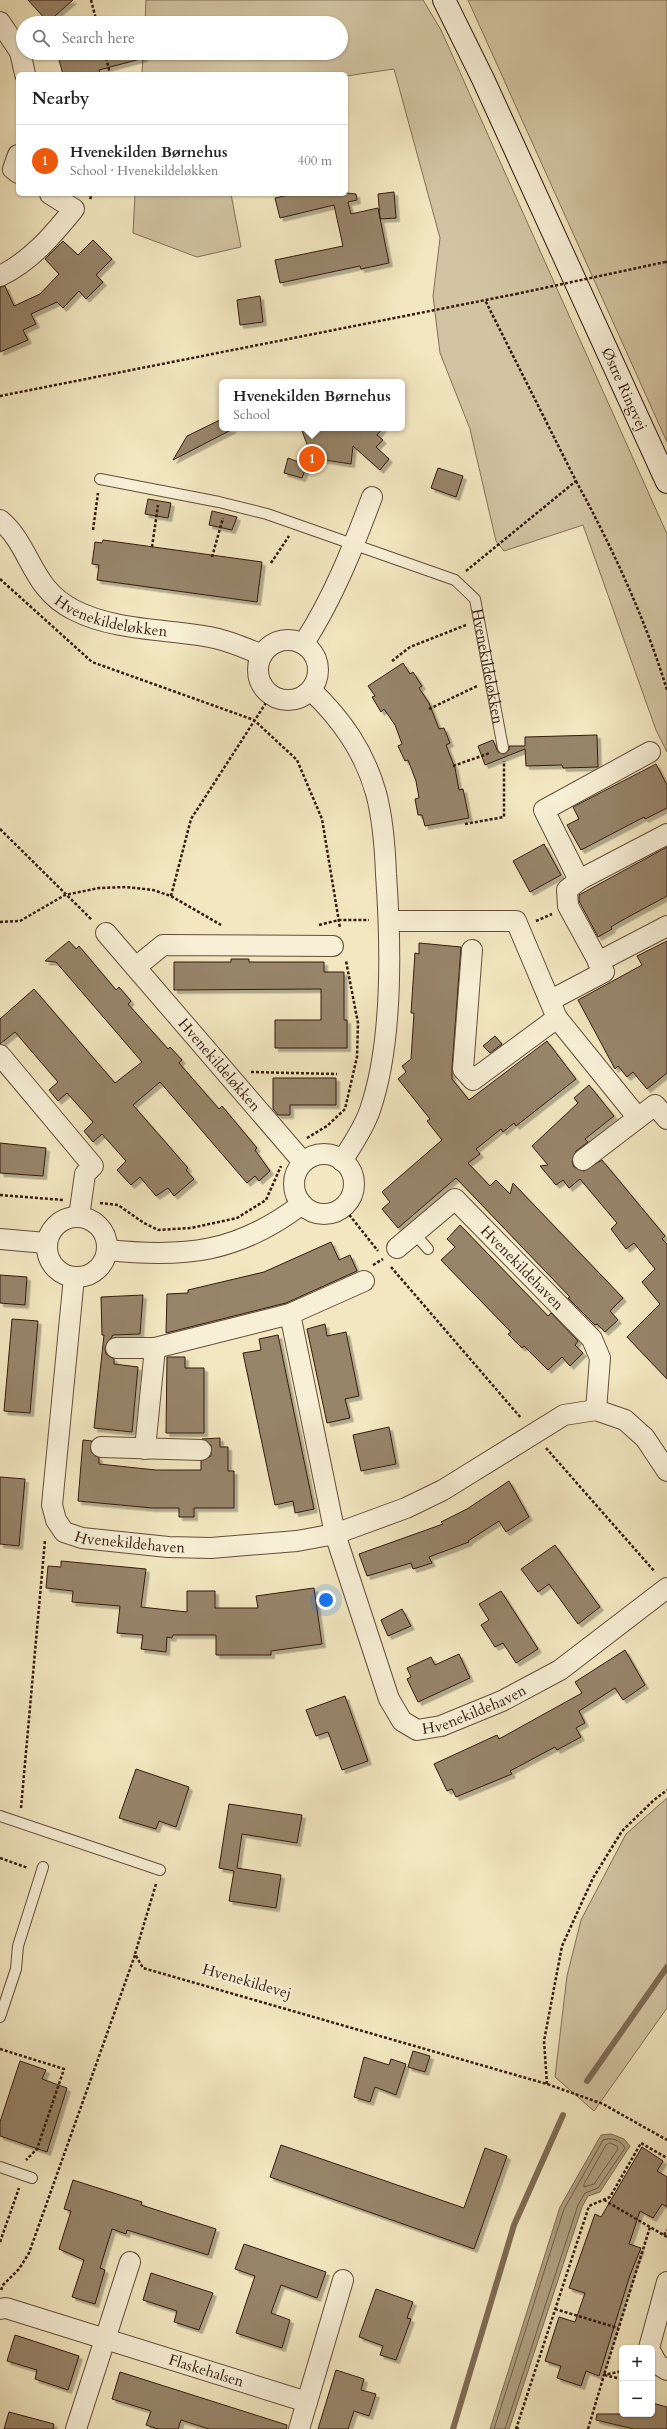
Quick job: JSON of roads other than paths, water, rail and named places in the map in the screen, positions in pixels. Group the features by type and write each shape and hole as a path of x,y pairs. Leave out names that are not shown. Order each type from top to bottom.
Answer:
{"main road":[{"name":"Østre Ringvej","path":"444,0 483,78 667,482"}],"street":[{"path":"0,22 16,46"},
{"path":"22,60 25,72"},
{"path":"16,161 13,169 16,171"},
{"path":"0,276 11,271 45,245 74,209 53,196"},
{"path":"304,644 320,618 354,545 372,497"},
{"name":"Hvenekildeløkken","path":"0,520 20,543 33,570 48,592 74,610 109,623 206,636 241,645 262,655"},
{"path":"280,640 293,640 304,644 314,653 319,665 318,678 311,690 292,700 281,699 272,695 263,687 259,677 258,666 262,655 270,646 280,640"},
{"path":"311,690 338,716 358,748 376,793 384,834 390,921 388,1003 379,1075 370,1111 342,1161"},
{"path":"579,880 544,810 650,752"},
{"path":"472,950 463,1069 473,1080 554,1009 604,972 568,906 567,890 579,880 667,834"},
{"path":"390,921 516,921 554,1009 638,1118"},
{"path":"598,962 667,926"},
{"name":"Hvenekildeløkken","path":"106,933 304,1162"},
{"path":"136,967 163,945 333,946"},
{"path":"0,1055 93,1166 85,1174 79,1217"},
{"path":"583,1160 655,1105 667,1119"},
{"path":"318,1155 331,1155 342,1161 348,1167 354,1183 351,1196 343,1207 335,1212 317,1213 302,1204 294,1187 296,1174 304,1162 318,1155"},
{"name":"Hvenekildehaven","path":"390,1253 455,1199 592,1339 600,1358 596,1410"},
{"path":"107,1250 135,1253 178,1254 214,1249 249,1237 283,1219 302,1204"},
{"path":"79,1217 88,1219 103,1231 107,1250 104,1259 92,1273 74,1277 56,1269 47,1253 46,1243 49,1234 61,1221 79,1217"},
{"path":"0,1239 46,1243"},
{"name":"Hvenekildehaven","path":"74,1277 52,1505 56,1520 64,1532 82,1538 168,1547 211,1548 297,1541 334,1534 372,1522 443,1490 564,1415 596,1410 625,1420 645,1438 667,1471"},
{"path":"116,1348 155,1348 290,1314 364,1281"},
{"name":"Hvenekildehaven","path":"290,1314 334,1534 389,1698 402,1721 417,1730 441,1726 482,1710 560,1670 662,1581"},
{"path":"144,1449 155,1348"},
{"path":"101,1447 201,1450"},
{"path":"76,2429 130,2262"},
{"path":"299,2429 344,2280"},
{"path":"650,2345 667,2282"},
{"name":"Flaskehalsen","path":"0,2309 6,2308 307,2402"},
{"path":"655,2360 657,2364 667,2370"}],"lane":[{"name":"Hvenekildeløkken","path":"100,479 227,504 297,524 455,580 475,599 504,748"},
{"path":"414,1234 428,1249"},
{"path":"0,1816 160,1870"},
{"path":"0,2017 16,1969 18,1946 42,1870"},
{"path":"0,2167 24,2175"}],"water":[{"path":"611,2134 624,2139 630,2146 600,2192 588,2196 582,2207 509,2429 490,2429 560,2207 601,2135"}],"waterway":[{"path":"587,2081 667,1967"},
{"path":"453,2429 514,2225 563,2115"}],"place":[{"name":"Hvenekilden Børnehus","path":"312,459"}]}
